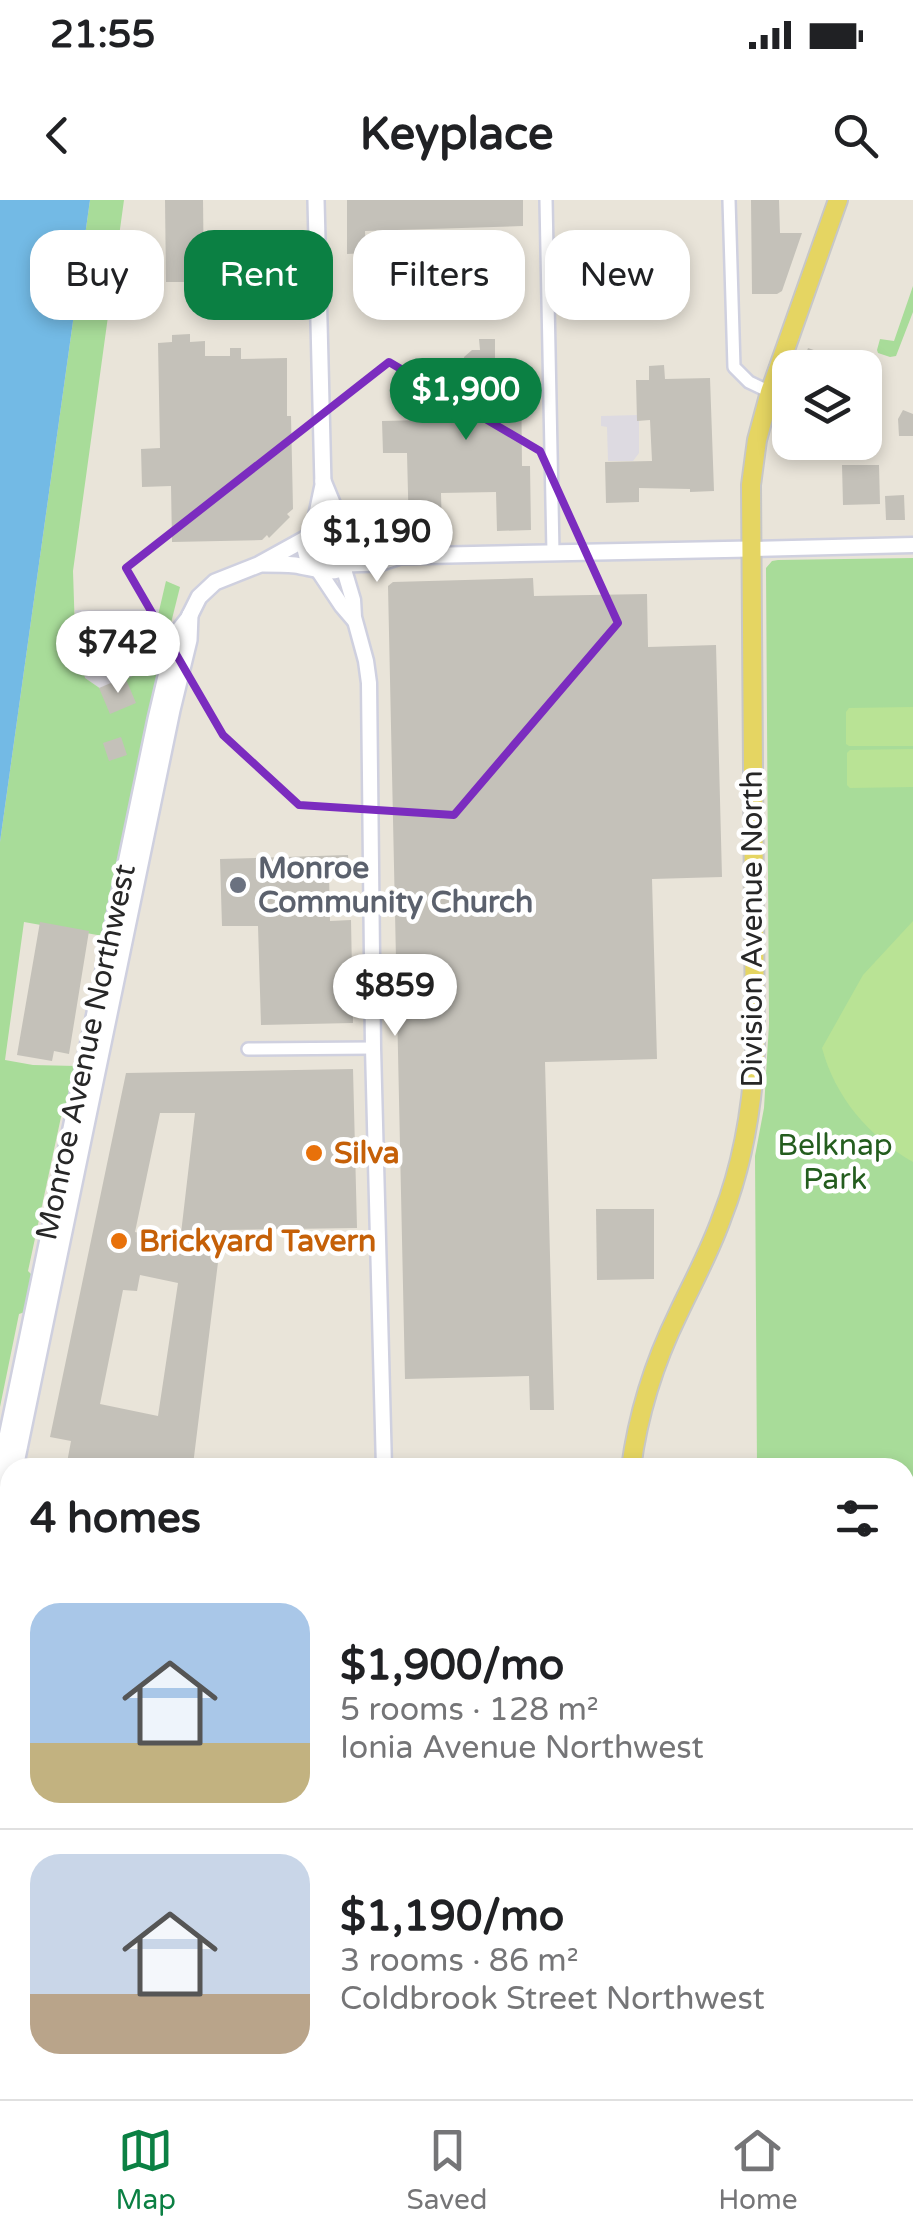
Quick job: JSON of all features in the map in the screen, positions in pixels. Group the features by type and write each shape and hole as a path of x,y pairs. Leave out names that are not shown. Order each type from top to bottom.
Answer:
{"main road":[{"path":"312,535 323,482 316,200"},
{"name":"Division Avenue North","path":"633,1458 657,1363 724,1213 751,1104 755,1052 750,484 770,392 838,200"},
{"path":"323,482 350,548 344,564"},
{"path":"318,570 311,565 306,545 316,531 329,528 360,545 400,556 750,549"},
{"name":"Monroe Avenue Northwest","path":"16,1458 24,1387 176,634 212,584 312,535"},
{"name":"Monroe Avenue Northwest","path":"258,564 330,572 344,564 400,556"},
{"name":"Monroe Avenue Northwest","path":"3,1458 24,1387"}],"street":[{"path":"546,200 553,553"},
{"path":"729,200 734,367 748,382 770,392"},
{"path":"750,549 913,545"},
{"path":"344,564 369,683 384,1458"},
{"path":"318,570 355,620"},
{"path":"248,1049 373,1048"}],"highlighted area":[{"path":"389,362 540,451 618,623 454,815 299,805 223,735 126,568"}],"shaded area":[{"path":"639,415 639,453 633,461 608,461 607,427 601,426 601,416"},
{"path":"159,609 145,671 101,689 85,678 75,632 75,610"}],"green space":[{"path":"90,200 124,200 120,230 86,230"},
{"path":"913,286 913,312 896,356 877,350 880,339 894,341"},
{"path":"73,320 108,320 73,571 75,632 85,678 101,689 145,671 166,581 180,587 152,699 103,936 24,922 5,1060 76,1066 28,1271 32,1275 25,1312 19,1314 0,1407 0,842"},
{"name":"Belknap Park","path":"913,558 913,1458 757,1458 755,1156 764,1108 769,1024 766,568 778,560"},
{"path":"913,707 913,746 846,744 849,708"},
{"path":"913,749 913,787 847,785 850,750"},
{"path":"913,921 913,1162 882,1141 856,1114 836,1083 822,1048 863,975"}],"water":[{"path":"0,200 90,200 86,230 30,230 30,320 73,320 0,842"}],"building":[{"path":"165,200 203,200 203,230 184,230 184,282 166,282"},
{"path":"347,200 523,200 523,226 353,230 353,254 347,254"},
{"path":"751,200 779,200 780,233 802,233 782,291 777,294 752,294"},
{"path":"190,334 190,342 205,341 205,356 230,356 230,348 241,348 241,359 287,358 293,509 269,538 267,535 262,540 172,542 171,486 142,487 141,449 160,448 158,343 172,342 172,335"},
{"path":"479,339 495,339 495,369 521,368 522,466 530,466 531,530 497,531 496,492 441,493 442,533 409,534 407,453 383,453 382,421 426,420 425,370 465,369 464,357 472,350 480,350"},
{"path":"664,365 665,379 710,378 714,491 639,488 639,502 606,503 605,462 652,461 650,420 637,421 636,380 649,380 649,366"},
{"path":"903,410 913,414 913,436 899,436 898,419"},
{"path":"842,465 879,465 880,504 843,505"},
{"path":"904,495 905,520 886,520 885,496"},
{"path":"533,578 534,596 647,594 648,647 716,645 722,877 652,879 657,1059 545,1062 554,1410 530,1410 529,1376 405,1379 388,586 393,582"},
{"path":"125,677 136,703 110,714 99,688"},
{"path":"121,737 127,755 109,761 103,743"},
{"path":"348,855 349,873 329,874 330,921 351,920 353,1023 261,1025 258,926 222,926 220,859"},
{"path":"40,922 89,931 69,1054 54,1051 52,1061 17,1055"},
{"path":"353,1069 357,1228 222,1230 194,1458 68,1458 71,1441 50,1437 126,1073","holes":["160,1113 195,1113 180,1242 135,1232","140,1275 178,1283 158,1416 100,1404 123,1290 137,1291"]},
{"path":"596,1209 654,1209 654,1279 597,1280"}],"place":[{"name":"Monroe Community Church","path":"238,885"},
{"name":"Silva","path":"314,1153"},
{"name":"Brickyard Tavern","path":"119,1241"}]}
